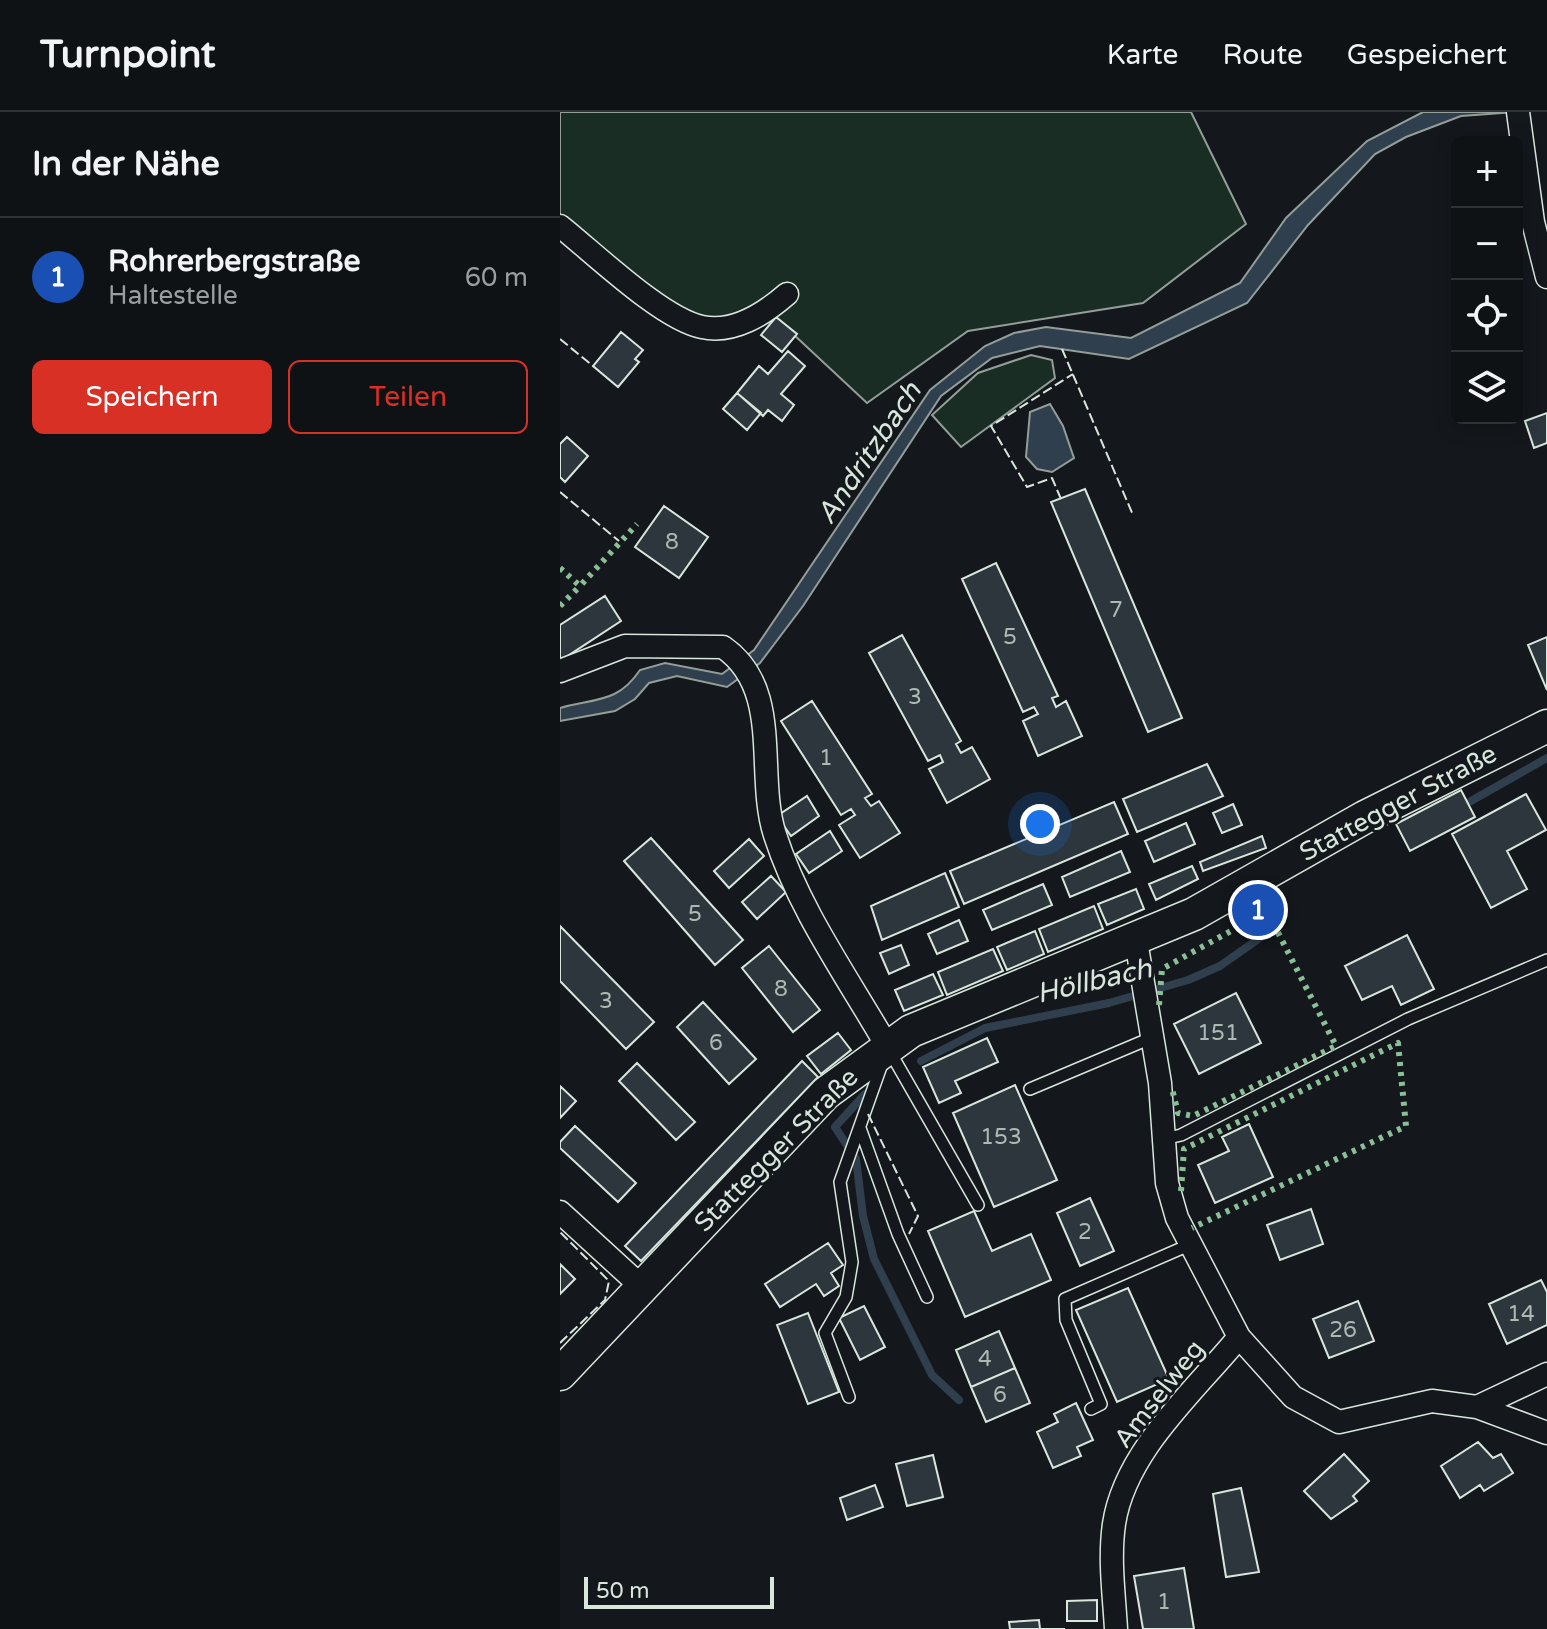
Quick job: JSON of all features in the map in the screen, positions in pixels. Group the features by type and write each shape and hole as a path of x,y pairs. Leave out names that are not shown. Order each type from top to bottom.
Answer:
{"main road":[{"name":"Stattegger Straße","path":"560,1374 826,1093 887,1046 911,1031 1136,941 1194,914 1365,817 1547,726"}],"street":[{"path":"1518,113 1533,222 1547,277"},
{"path":"560,226 686,322 704,328 725,328 763,314 787,294"},
{"path":"560,671 625,646 723,647 736,656 758,691 774,833 804,903 887,1046"},
{"path":"1136,941 1164,1139 1167,1183 1189,1245 1239,1337 1293,1397 1339,1422 1432,1401 1477,1407 1547,1433"},
{"path":"560,1212 643,1288"},
{"name":"Amselweg","path":"1116,1629 1112,1555 1121,1493 1147,1447 1239,1337"},
{"path":"1477,1407 1547,1374"}],"lane":[{"path":"1164,1139 1181,1135 1408,1019 1547,960"},
{"path":"1030,1089 1151,1038"},
{"path":"849,1397 825,1333 846,1297 852,1262 840,1182 887,1046"},
{"path":"887,1046 978,1205"},
{"path":"860,1128 898,1234 927,1297"},
{"path":"1091,1409 1101,1404 1066,1320 1065,1299 1189,1245"}],"green space":[{"path":"560,112 1191,112 1246,224 1143,303 968,331 867,403 763,306 729,320 709,320 687,312 640,282 560,215"},
{"path":"1031,355 1052,360 1055,378 961,447 932,415 978,373"}],"water":[{"path":"1423,112 1516,112 1461,116 1406,137 1375,154 1308,225 1247,303 1129,359 1040,346 992,358 941,396 803,606 760,663 727,687 677,676 649,683 635,699 615,711 560,721 560,708 615,694 640,670 665,663 722,674 754,650 930,390 985,346 1014,333 1046,327 1131,338 1240,283 1286,218 1367,141"},
{"path":"1050,404 1063,426 1074,458 1052,472 1037,469 1026,457 1030,412"}],"building":[{"path":"776,317 797,334 782,352 761,335"},
{"path":"621,332 643,350 635,359 639,362 618,387 593,366"},
{"path":"788,351 805,366 781,394 794,405 782,421 768,410 763,416 737,393 759,366 768,374"},
{"path":"737,393 761,413 747,430 723,409"},
{"path":"1547,413 1547,443 1534,448 1525,421"},
{"path":"567,437 588,456 565,482 560,477 560,444"},
{"path":"1085,489 1182,718 1148,732 1051,502"},
{"path":"664,506 708,537 679,578 635,547"},
{"path":"996,563 1058,696 1052,698 1056,707 1066,701 1082,736 1038,756 1023,721 1038,714 1034,707 1023,712 962,579"},
{"path":"605,596 621,621 560,661 560,625"},
{"path":"902,635 961,741 956,744 961,753 972,747 990,779 947,803 929,769 943,762 940,755 928,761 869,653"},
{"path":"1547,637 1547,690 1528,645"},
{"path":"812,701 872,794 865,798 871,806 879,801 900,833 860,858 839,825 855,815 851,809 841,815 781,721"},
{"path":"1207,764 1223,796 1137,832 1123,799"},
{"path":"1461,790 1475,817 1410,851 1396,824"},
{"path":"1526,794 1546,830 1507,851 1527,889 1491,908 1452,834"},
{"path":"807,796 819,816 791,836 777,816"},
{"path":"1114,802 1128,834 964,904 950,871"},
{"path":"1233,804 1242,825 1222,833 1213,813"},
{"path":"1186,823 1195,844 1154,862 1145,841"},
{"path":"830,831 842,851 809,873 796,854"},
{"path":"1262,836 1266,848 1203,871 1200,862"},
{"path":"651,838 743,940 715,965 624,861"},
{"path":"749,839 764,856 729,888 714,871"},
{"path":"1121,851 1130,872 1070,897 1062,877"},
{"path":"1192,866 1198,879 1156,900 1149,884"},
{"path":"945,873 959,907 882,940 871,906"},
{"path":"771,876 786,892 757,919 742,902"},
{"path":"1043,884 1052,905 992,930 983,910"},
{"path":"1136,889 1144,909 1107,925 1098,904"},
{"path":"1094,906 1103,929 1048,952 1039,929"},
{"path":"959,920 968,941 937,954 928,934"},
{"path":"560,926 654,1022 626,1049 560,981"},
{"path":"1035,931 1044,954 1007,970 997,947"},
{"path":"1407,935 1434,989 1401,1005 1392,986 1362,1000 1345,966"},
{"path":"901,945 909,965 889,974 880,953"},
{"path":"769,946 820,1010 793,1032 742,968"},
{"path":"993,949 1003,971 947,995 938,972"},
{"path":"933,974 943,995 904,1011 895,990"},
{"path":"1236,993 1261,1043 1199,1074 1174,1024"},
{"path":"703,1002 756,1059 729,1084 677,1027"},
{"path":"838,1033 851,1050 821,1074 807,1056"},
{"path":"987,1038 998,1062 955,1081 961,1093 939,1103 923,1067"},
{"path":"802,1061 818,1077 641,1261 625,1246"},
{"path":"637,1063 695,1122 676,1140 619,1081"},
{"path":"1015,1085 1057,1180 994,1207 953,1113"},
{"path":"560,1086 576,1101 560,1118"},
{"path":"1249,1124 1273,1177 1215,1203 1198,1165 1229,1151 1222,1137"},
{"path":"575,1126 636,1183 618,1202 560,1148 560,1142"},
{"path":"1090,1198 1114,1251 1080,1266 1057,1213"},
{"path":"1311,1209 1323,1244 1280,1260 1267,1225"},
{"path":"974,1211 992,1251 1031,1234 1051,1280 965,1317 928,1231"},
{"path":"828,1243 843,1265 831,1273 839,1286 824,1296 816,1284 780,1307 765,1284"},
{"path":"560,1264 575,1279 560,1294"},
{"path":"1541,1280 1547,1292 1547,1325 1507,1344 1489,1304"},
{"path":"1128,1288 1169,1379 1117,1402 1076,1310"},
{"path":"1358,1301 1374,1341 1329,1358 1313,1319"},
{"path":"864,1306 885,1347 860,1360 839,1318"},
{"path":"808,1313 839,1392 808,1404 777,1325"},
{"path":"999,1331 1015,1368 971,1387 956,1350"},
{"path":"1015,1368 1030,1403 986,1422 971,1387"},
{"path":"1076,1403 1093,1440 1077,1447 1081,1456 1053,1468 1037,1432 1058,1422 1054,1414"},
{"path":"1478,1442 1493,1458 1501,1454 1513,1473 1484,1491 1480,1485 1460,1498 1441,1466"},
{"path":"1344,1454 1369,1481 1353,1496 1357,1501 1331,1519 1304,1491"},
{"path":"933,1455 943,1497 907,1506 896,1464"},
{"path":"875,1485 883,1507 847,1520 840,1498"},
{"path":"1241,1488 1259,1572 1226,1577 1213,1494"},
{"path":"1184,1568 1194,1629 1143,1629 1134,1576"},
{"path":"1097,1600 1097,1621 1067,1621 1067,1601"},
{"path":"1039,1620 1040,1629 1010,1629 1009,1622"}],"waterway":[{"name":"Höllbach","path":"1471,801 1547,758"},
{"name":"Höllbach","path":"921,1061 985,1028 1109,1003 1188,980 1220,966 1271,930"},
{"path":"865,1094 835,1127 856,1159 863,1216 874,1259 932,1375 959,1400"}],"hedge":[{"path":"560,568 580,586 637,524"},
{"path":"560,606 580,586"},
{"path":"1159,1005 1162,969 1267,911 1336,1046 1193,1116 1178,1113 1172,1089"},
{"path":"1181,1191 1184,1149 1398,1043 1406,1126 1192,1228"}],"fence":[{"path":"560,339 593,366"},
{"path":"1062,349 1133,515"},
{"path":"1061,499 1052,478 1027,487 991,426 1073,374"},
{"path":"560,492 619,541"},
{"path":"868,1114 918,1216 909,1234"},
{"path":"560,1232 609,1281 605,1300 560,1343"}],"place":[{"name":"Rohrerbergstraße","path":"1258,910"}],"water label":[{"name":"Andritzbach","path":"869,453"}]}
